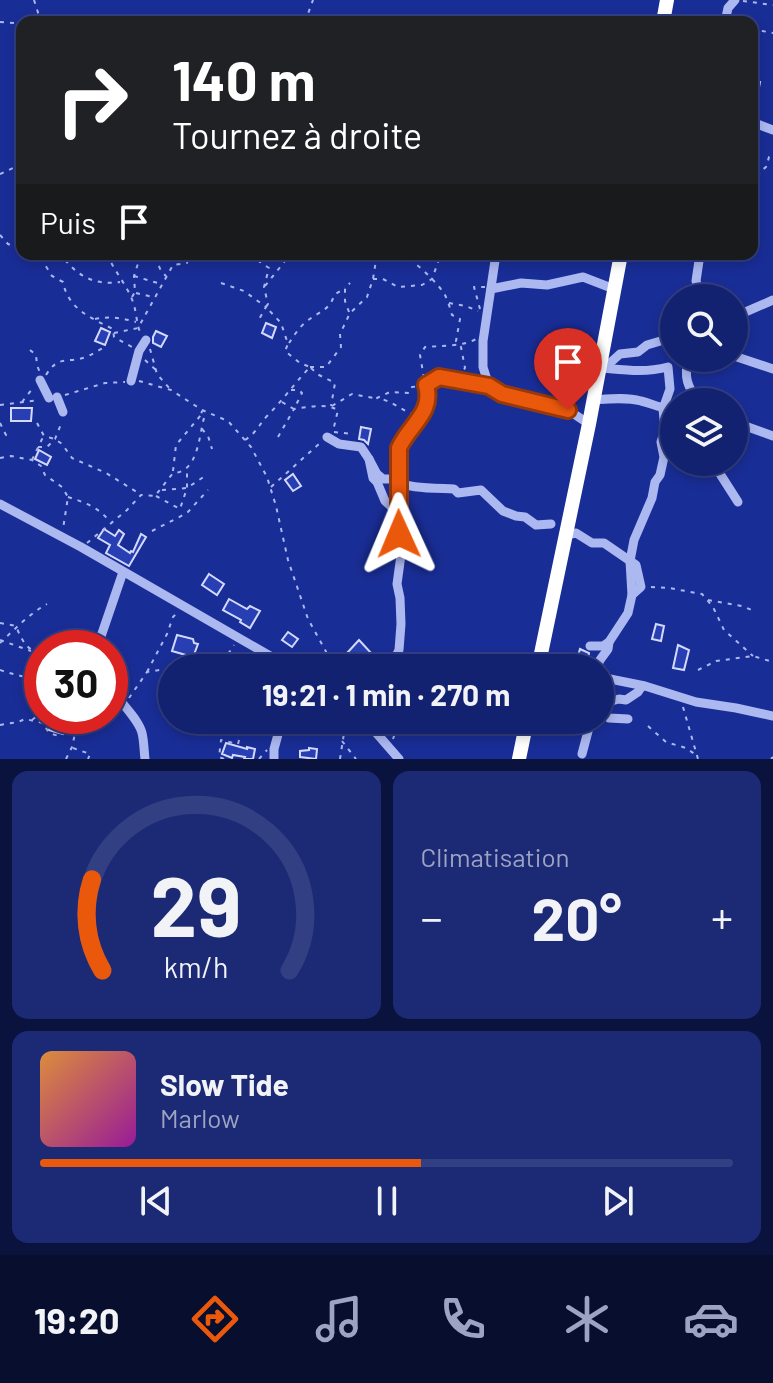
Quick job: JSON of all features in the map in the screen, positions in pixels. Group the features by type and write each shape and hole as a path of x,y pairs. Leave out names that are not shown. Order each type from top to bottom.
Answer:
{"highway":[{"path":"541,654 600,373 620,260"},
{"path":"519,759 524,734"}],"street":[{"path":"489,386 483,367 484,336 495,260"},
{"path":"697,284 699,260"},
{"path":"491,289 521,283 547,285 583,277 614,289"},
{"path":"748,311 773,300"},
{"path":"131,381 139,351 146,340"},
{"path":"600,373 620,354 638,352 660,341"},
{"path":"748,361 773,369"},
{"path":"600,373 652,371 668,367 670,388"},
{"path":"397,654 401,624 397,584 401,555 399,448 422,418 428,394 426,385 439,377 489,386 502,394 568,410 589,424"},
{"path":"40,380 63,412"},
{"path":"593,400 635,400 660,408"},
{"path":"748,427 773,436"},
{"path":"330,434 339,444 361,447 383,479 427,489 454,489 458,493 481,490 503,511 525,517 536,525 551,524"},
{"path":"369,459 373,478 385,501 398,516"},
{"path":"590,646 603,646 609,642 628,613 632,595 630,561 634,540 660,475"},
{"path":"721,476 738,502"},
{"path":"0,504 62,536 267,654"},
{"path":"566,535 576,533 592,543 604,543 636,565 641,587 632,595"},
{"path":"103,630 123,572"},
{"path":"604,654 609,642"},
{"path":"614,680 696,702 773,716"},
{"path":"614,701 626,700 642,686"},
{"path":"128,711 142,730 145,759"},
{"path":"614,718 628,719"},
{"path":"274,759 278,734"},
{"path":"377,734 399,759"},
{"path":"582,754 587,734"}],"path":[{"path":"736,0 773,5"},
{"path":"758,176 773,153"},
{"path":"0,235 16,247"},
{"path":"42,260 52,276 63,282 63,289 76,309 113,329 114,337 139,351 171,390"},
{"path":"65,260 81,276 100,283 121,282"},
{"path":"110,260 131,298 138,328 151,350 156,370"},
{"path":"131,298 135,292 134,276 139,260"},
{"path":"157,260 167,276"},
{"path":"138,328 173,265 187,263 188,260"},
{"path":"257,260 269,268 264,287 268,304 257,323"},
{"path":"264,287 285,260"},
{"path":"245,440 255,433 310,367 326,367 341,347 340,334 350,313 367,297 376,260"},
{"path":"411,260 432,279 445,295 452,315 460,319 456,341 461,347 465,368 455,381"},
{"path":"373,279 383,279 398,287 422,285 432,279 439,260"},
{"path":"134,276 162,284"},
{"path":"693,284 696,281"},
{"path":"221,283 244,291 266,307 281,323 288,344"},
{"path":"331,406 335,383 285,351 307,320 327,308 334,295 350,283"},
{"path":"474,287 480,309 487,314"},
{"path":"345,288 345,301 350,313"},
{"path":"135,292 154,297"},
{"path":"448,303 487,314"},
{"path":"94,319 120,318 137,322"},
{"path":"113,333 138,328"},
{"path":"656,342 660,334"},
{"path":"377,398 390,392 409,393 412,387 426,385 420,355 425,347 469,343 484,336"},
{"path":"40,380 44,380 54,364 84,358 105,347"},
{"path":"0,405 53,398 105,383 136,381 171,390 202,410 228,421 262,467 308,619 327,654"},
{"path":"278,437 302,393 290,390"},
{"path":"281,401 294,409 331,406 352,394 384,399 422,418"},
{"path":"270,488 330,434 338,410 331,406"},
{"path":"155,496 173,473 176,445 202,410"},
{"path":"37,423 44,436 55,439 72,458 106,473 141,495 155,496 180,509 187,488 187,469 202,428 204,418 201,415"},
{"path":"0,423 6,435 0,437"},
{"path":"38,447 47,447 55,439 61,424"},
{"path":"202,428 212,449"},
{"path":"330,434 354,434"},
{"path":"32,460 44,436"},
{"path":"0,458 11,456 32,460 41,466 45,475 62,487 68,497 62,536"},
{"path":"173,473 187,469"},
{"path":"159,491 187,488 205,476"},
{"path":"152,531 187,513 208,490"},
{"path":"81,547 141,495"},
{"path":"68,497 86,502 106,516 110,523"},
{"path":"641,587 702,594 713,607 724,630 753,656"},
{"path":"707,600 754,611"},
{"path":"1,642 18,629 30,614 47,604"},
{"path":"128,700 147,672 173,617 182,606"},
{"path":"0,623 16,626 24,643"},
{"path":"228,654 239,638"},
{"path":"1,642 24,649"},
{"path":"698,670 716,661 753,656 773,662"},
{"path":"0,670 24,676"},
{"path":"147,672 158,670"},
{"path":"678,695 698,757"},
{"path":"0,725 24,719"},
{"path":"648,726 666,742 686,748 698,757"},
{"path":"52,734 62,737"},
{"path":"66,759 75,734"},
{"path":"219,757 221,740 238,744 241,734"},
{"path":"340,759 342,734"},
{"path":"389,747 395,734"},
{"path":"341,740 356,759"},
{"path":"72,747 90,754 90,759"},
{"path":"212,759 224,759"}],"building":[{"path":"266,323 276,327 272,338 262,333"},
{"path":"101,328 110,332 105,345 95,341"},
{"path":"156,331 167,336 161,347 153,343"},
{"path":"11,408 32,408 31,421 11,421"},
{"path":"361,427 371,429 368,444 359,439"},
{"path":"39,450 51,457 47,465 35,459"},
{"path":"293,474 301,486 293,491 285,480"},
{"path":"104,529 115,536 119,530 124,534 118,545 130,553 141,534 146,537 129,566 106,553 110,545 98,538"},
{"path":"209,574 224,584 217,595 202,585"},
{"path":"229,599 247,609 250,606 260,611 250,628 223,610"},
{"path":"656,624 664,626 661,641 652,639"},
{"path":"288,632 298,639 292,647 282,640"},
{"path":"177,635 193,639 198,644 194,654 172,651"},
{"path":"359,640 372,654 350,654 348,652"},
{"path":"678,645 689,650 684,670 673,668"},
{"path":"226,743 255,749 253,759 222,754"},
{"path":"317,749 316,759 300,757 300,751"}],"route":[{"path":"399,534 399,448 422,418 428,394 426,385 439,377 489,386 502,394 568,410"}]}
